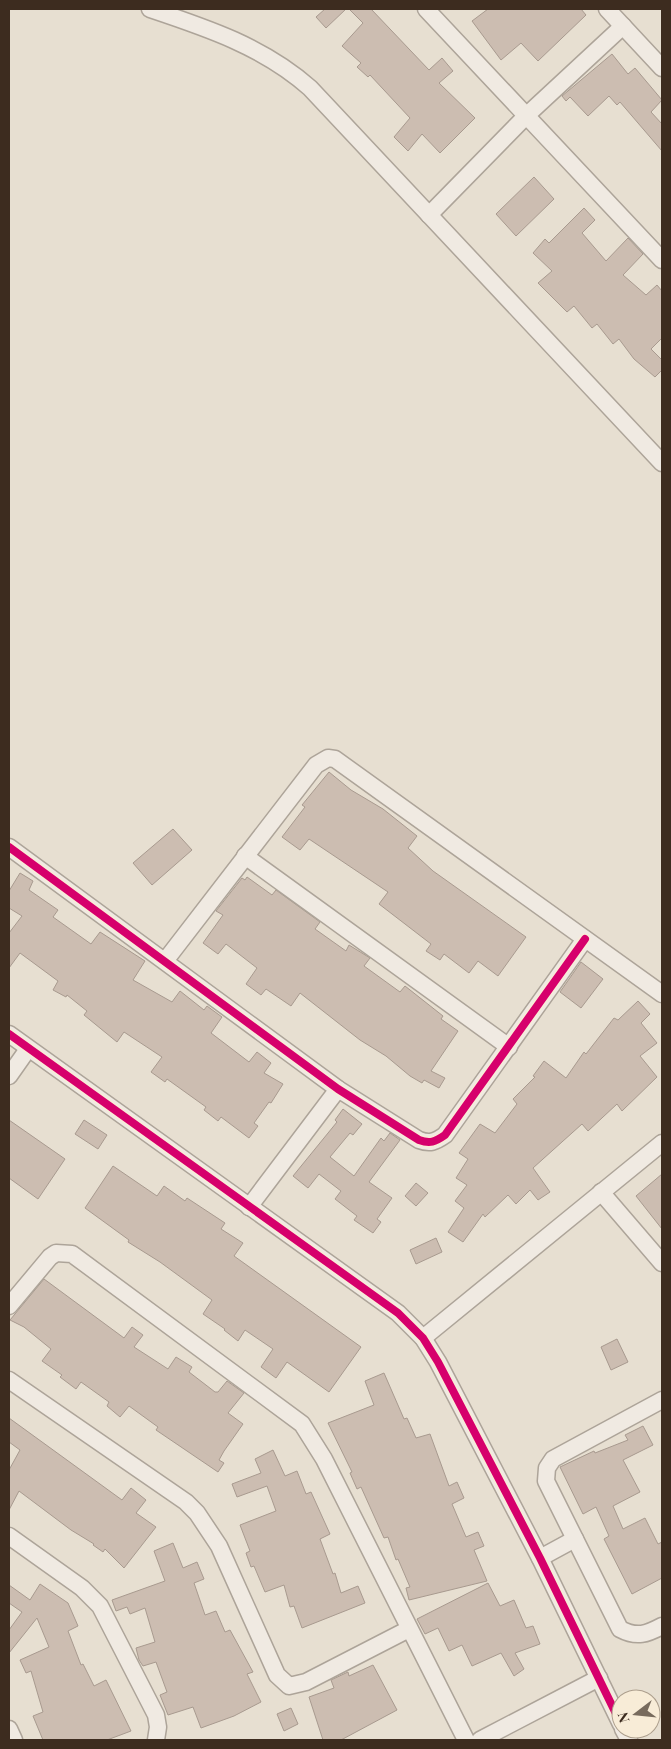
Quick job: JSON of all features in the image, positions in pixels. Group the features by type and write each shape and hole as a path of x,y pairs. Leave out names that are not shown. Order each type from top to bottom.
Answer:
{"street":[{"path":"150,9 239,41 292,72 310,88 662,463"},
{"path":"426,9 527,114 662,260"},
{"path":"607,9 662,68"},
{"path":"429,215 527,114 623,26"},
{"path":"165,961 316,765 322,760 335,759 662,994"},
{"path":"9,847 338,1089 419,1140 428,1143 436,1142 445,1135 585,939"},
{"path":"245,856 509,1047"},
{"path":"9,1034 398,1313 423,1338 442,1370 540,1558 611,1703"},
{"path":"9,1076 28,1048"},
{"path":"250,1207 338,1089"},
{"path":"423,1338 662,1143"},
{"path":"601,1192 662,1263"},
{"path":"9,1306 50,1257 56,1253 72,1254 302,1424 324,1459 466,1740"},
{"path":"9,1380 186,1502 197,1513 219,1546 277,1675 282,1682 289,1686 306,1682 409,1629"},
{"path":"662,1400 553,1459 547,1468 546,1480 620,1630 630,1634 644,1635 662,1626"},
{"path":"9,1536 82,1588 100,1606 156,1715 158,1727 156,1740"},
{"path":"540,1558 575,1539"},
{"path":"480,1740 599,1678"},
{"path":"9,1729 14,1740"}],"building":[{"path":"325,9 346,9 326,28 316,17"},
{"path":"349,9 371,9 429,70 442,58 453,71 439,83 475,118 440,153 422,134 408,151 394,137 410,118 370,75 368,77 357,67 361,63 342,46 363,23"},
{"path":"488,9 581,9 586,15 538,61 521,43 501,60 472,21"},
{"path":"612,54 628,74 635,68 662,100 651,112 662,124 662,151 620,102 617,105 609,96 588,116 570,97 566,101 562,96"},
{"path":"534,177 554,199 516,236 496,214"},
{"path":"584,208 595,220 582,233 606,261 628,238 643,254 623,275 646,295 657,285 662,291 662,338 651,349 662,360 662,370 655,377 634,359 619,339 613,344 597,324 592,328 574,306 567,312 538,283 552,271 533,253 545,239 549,243"},
{"path":"329,772 351,790 383,809 417,836 408,848 433,871 526,937 498,976 478,961 469,973 444,954 440,960 426,951 431,944 379,904 388,892 309,839 300,850 282,837 305,807 302,805"},
{"path":"173,829 192,850 152,885 133,863"},
{"path":"20,873 33,881 29,890 58,910 53,917 91,944 100,932 145,961 133,980 172,1002 180,991 204,1010 207,1006 222,1017 211,1033 249,1062 257,1052 271,1063 264,1073 283,1084 271,1103 269,1102 254,1123 258,1126 249,1138 221,1117 218,1121 204,1110 206,1107 167,1079 165,1082 151,1072 162,1057 124,1032 117,1042 84,1015 87,1011 67,995 66,997 53,990 58,981 20,953 9,968 9,933 22,916 9,908 9,891"},
{"path":"247,877 272,895 276,890 320,922 315,929 346,951 349,945 370,958 364,966 400,992 405,986 443,1016 441,1019 458,1031 431,1071 445,1078 439,1088 424,1080 422,1083 410,1076 386,1056 360,1040 300,993 291,1006 266,989 261,995 246,984 257,968 226,944 218,954 203,943 223,915 216,911 242,878 245,880"},
{"path":"581,962 603,979 581,1008 560,992"},
{"path":"638,1001 650,1014 641,1023 657,1043 640,1056 657,1077 622,1111 617,1104 588,1131 582,1124 533,1168 550,1192 538,1200 530,1190 516,1204 508,1195 485,1217 483,1214 463,1242 448,1232 464,1208 455,1201 467,1185 456,1178 468,1159 459,1153 480,1124 495,1133 517,1104 513,1099 535,1077 533,1076 544,1061 566,1078 584,1052 586,1054 614,1018 618,1020"},
{"path":"343,1109 362,1124 353,1135 350,1133 330,1157 354,1176 381,1138 384,1141 390,1133 400,1140 369,1182 392,1198 377,1219 381,1222 373,1233 354,1220 357,1216 335,1199 341,1191 319,1174 308,1188 293,1176 337,1122 335,1120"},
{"path":"9,1120 65,1159 38,1199 9,1178"},
{"path":"84,1120 107,1135 98,1149 75,1134"},
{"path":"113,1166 157,1196 164,1186 185,1201 187,1198 225,1223 221,1229 243,1243 234,1256 361,1347 329,1392 287,1362 276,1378 261,1367 273,1349 245,1330 238,1341 225,1329 203,1314 212,1300 160,1262 128,1242 129,1240 85,1208"},
{"path":"662,1174 662,1229 636,1196"},
{"path":"416,1183 428,1193 416,1206 405,1196"},
{"path":"436,1238 442,1252 416,1264 410,1250"},
{"path":"44,1279 124,1338 132,1327 143,1335 134,1347 168,1369 176,1357 192,1367 189,1372 215,1392 218,1392 227,1381 244,1393 228,1413 243,1424 219,1460 224,1463 218,1472 156,1430 158,1427 129,1406 120,1417 107,1406 109,1402 81,1382 76,1389 60,1377 62,1375 42,1361 51,1349 24,1327 10,1320"},
{"path":"617,1339 628,1362 611,1370 601,1347"},
{"path":"384,1373 404,1419 407,1418 416,1438 430,1434 449,1486 457,1482 464,1498 452,1504 466,1537 478,1532 484,1546 474,1550 487,1581 409,1600 406,1588 410,1587 398,1559 396,1560 388,1537 384,1538 361,1487 357,1489 350,1473 352,1472 328,1423 374,1405 365,1381"},
{"path":"9,1418 122,1500 131,1488 146,1500 136,1513 156,1527 124,1568 105,1549 103,1552 19,1491 9,1510 9,1470 20,1450 9,1442"},
{"path":"643,1426 653,1445 623,1460 640,1492 613,1506 623,1529 645,1518 658,1544 662,1542 662,1578 632,1594 604,1539 609,1536 596,1507 583,1514 560,1467 594,1451 595,1453 628,1440 625,1435"},
{"path":"273,1450 285,1476 297,1471 306,1494 311,1492 330,1534 320,1539 333,1574 335,1573 341,1593 358,1586 365,1603 302,1628 294,1606 290,1607 284,1585 265,1592 254,1566 251,1567 246,1553 250,1551 240,1525 276,1511 267,1486 237,1497 232,1484 261,1473 255,1459"},
{"path":"173,1543 183,1568 197,1562 204,1579 194,1583 205,1615 216,1611 225,1632 230,1630 253,1672 247,1674 261,1702 234,1716 201,1728 193,1707 168,1715 160,1695 167,1692 156,1662 143,1666 139,1660 136,1648 155,1642 145,1608 130,1614 127,1607 116,1611 112,1600 165,1581 154,1551"},
{"path":"488,1583 500,1606 514,1600 526,1628 533,1626 540,1644 515,1653 524,1669 514,1676 501,1653 472,1666 462,1645 449,1651 438,1628 425,1634 417,1619"},
{"path":"40,1584 68,1603 78,1626 68,1631 81,1665 83,1664 94,1686 106,1680 131,1731 107,1740 43,1740 33,1716 43,1712 31,1671 26,1673 20,1660 49,1647 37,1618 9,1653 9,1630 22,1612 9,1603 9,1585 30,1600"},
{"path":"373,1665 397,1710 341,1740 323,1740 309,1697 334,1688 331,1680 348,1672 349,1676"},
{"path":"291,1708 298,1724 284,1731 277,1714"}],"cycle path":[{"path":"9,847 338,1089 419,1140 426,1142 435,1141 445,1135 585,939"},
{"path":"9,1034 398,1313 423,1338 438,1362 540,1558 611,1704"}]}
